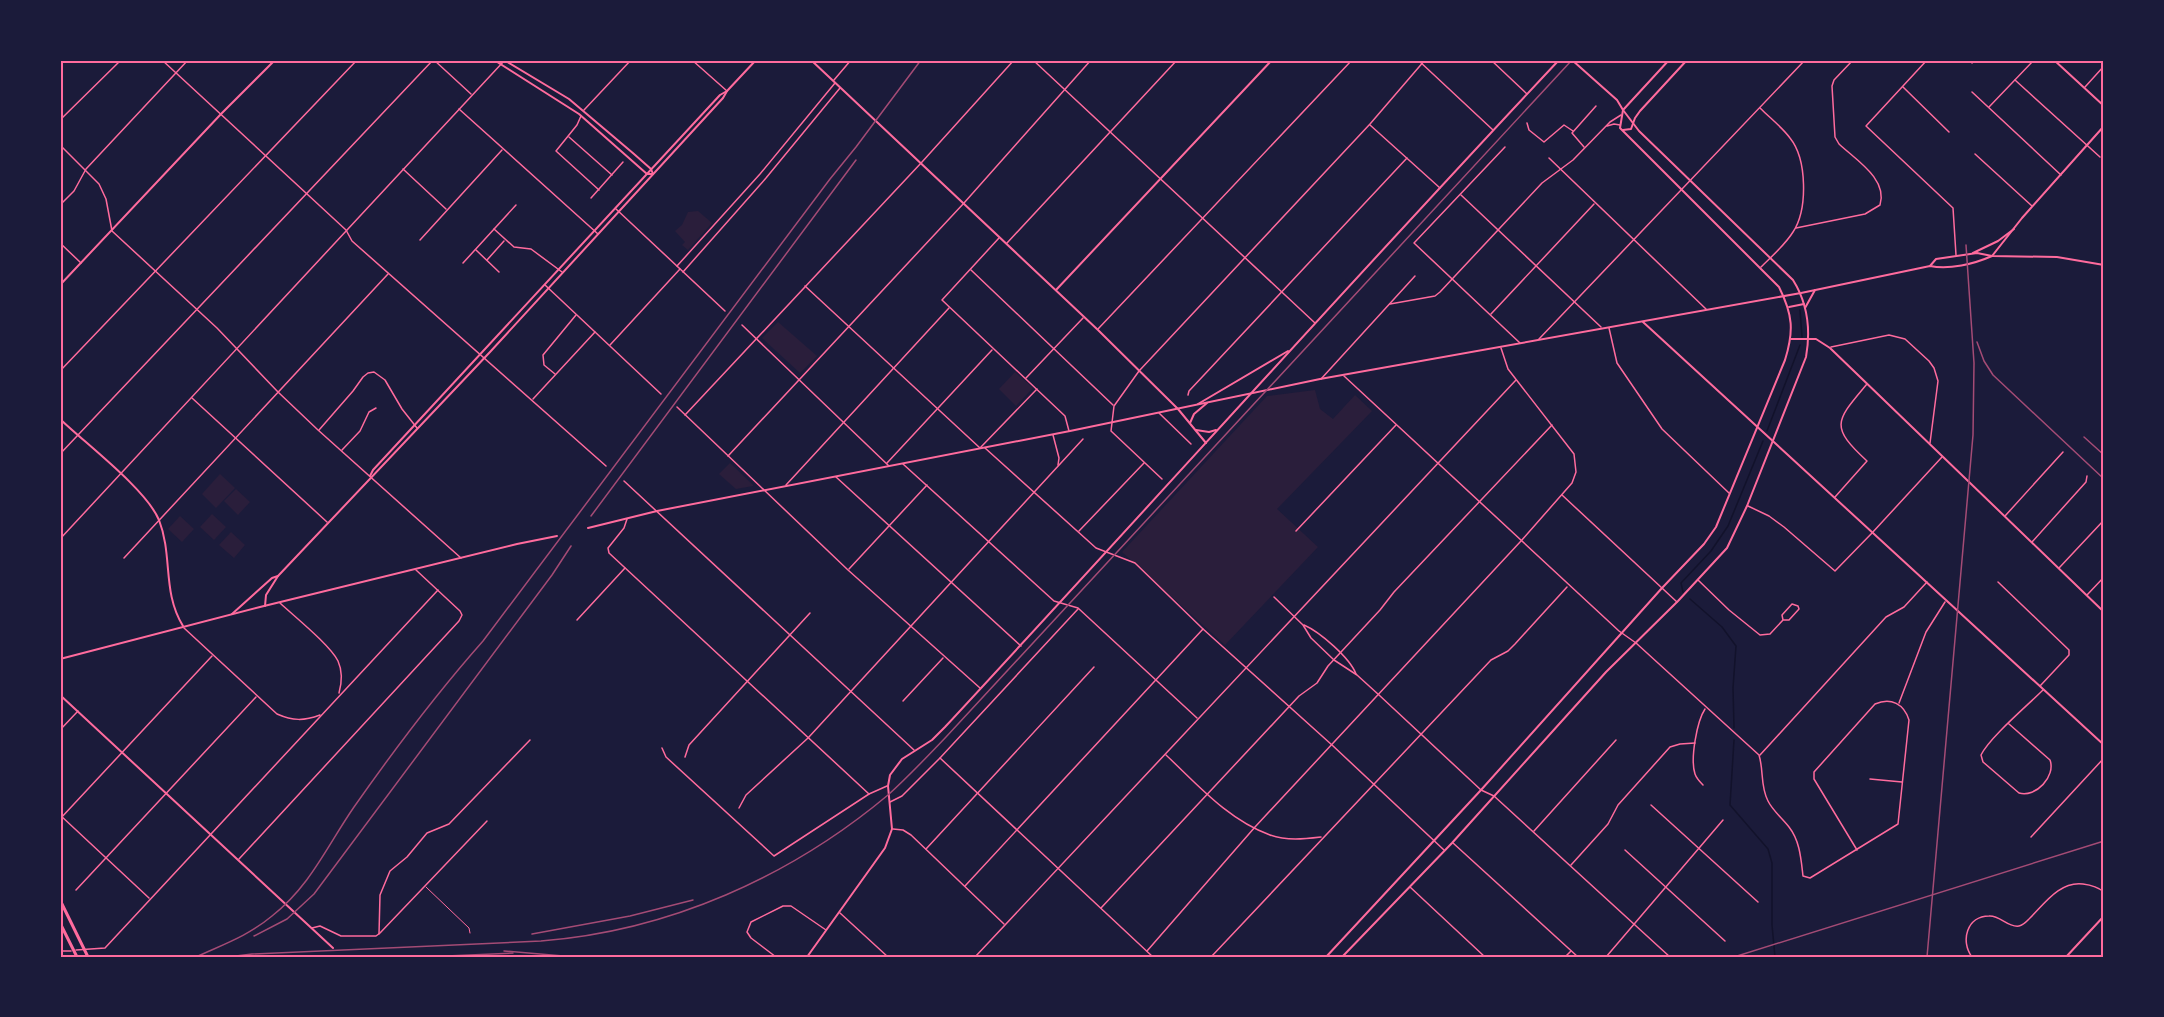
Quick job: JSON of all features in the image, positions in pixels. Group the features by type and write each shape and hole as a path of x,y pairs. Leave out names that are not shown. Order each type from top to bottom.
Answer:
{"highway":[{"path":"60,900 88,957"},
{"path":"60,923 77,957"}],"main road":[{"path":"60,285 220,114 275,60"},
{"path":"494,60 581,115 647,174 653,174"},
{"path":"504,60 584,111 651,169 653,174"},
{"path":"370,476 372,470 414,424 549,288 756,60"},
{"path":"811,60 1098,330 1178,409 1206,443"},
{"path":"1056,290 1272,60"},
{"path":"807,957 885,848 892,829 888,786 895,765 932,740 981,689 1158,497 1240,404 1559,60"},
{"path":"1342,957 1452,843 1606,672 1677,602 1727,548 1747,506 1806,357 1809,340 1805,308 1801,293 1793,280 1633,124 1617,100 1572,60"},
{"path":"1326,957 1704,544 1716,527 1785,360 1791,339 1792,324 1779,286 1620,127 1623,110 1669,60"},
{"path":"1620,127 1628,130 1640,111 1687,60"},
{"path":"2054,60 2104,106"},
{"path":"265,606 266,595 278,576 417,428 651,169 720,95 727,91"},
{"path":"581,115 585,115 584,111"},
{"path":"588,528 657,511 887,465 1053,435 1320,379 1801,293 1930,266 1940,268 1980,261 1992,256 2104,126"},
{"path":"1969,254 1998,242 2014,229"},
{"path":"1930,266 1936,259 1977,253 1992,256 2057,257 2104,266"},
{"path":"1805,308 1816,290"},
{"path":"1788,307 1804,303"},
{"path":"1643,322 2104,745"},
{"path":"1791,339 1823,342 1830,348 2104,612"},
{"path":"1198,404 1290,350"},
{"path":"1190,423 1198,410 1210,401"},
{"path":"60,419 148,501 159,520 168,563 167,580 170,598 183,627"},
{"path":"1195,429 1209,432 1219,429"},
{"path":"60,659 231,614 557,536"},
{"path":"231,614 272,578 278,576"},
{"path":"60,695 333,948"},
{"path":"2066,957 2104,916"}],"street":[{"path":"60,120 121,60"},
{"path":"162,60 346,230 352,240 606,466"},
{"path":"60,205 74,191 86,169 188,60"},
{"path":"60,371 357,60"},
{"path":"60,454 433,60 471,94"},
{"path":"60,539 504,60"},
{"path":"584,111 631,60"},
{"path":"692,60 727,91"},
{"path":"678,266 760,174 851,60"},
{"path":"685,415 922,162 1014,60"},
{"path":"1033,60 1315,323"},
{"path":"729,456 964,203 1091,60"},
{"path":"1006,243 1177,60"},
{"path":"1098,330 1352,60"},
{"path":"1418,60 1493,130"},
{"path":"1162,479 1111,431 1114,406 1139,371 1370,124 1425,60"},
{"path":"1491,60 1527,94"},
{"path":"1539,340 1805,60"},
{"path":"1796,228 1865,214 1880,205 1883,198 1878,180 1839,144 1835,137 1832,86 1834,80 1853,60"},
{"path":"1927,60 1866,126 1953,208 1956,255"},
{"path":"1972,63 1975,60"},
{"path":"1989,108 2034,60"},
{"path":"2084,88 2104,66"},
{"path":"2015,80 2100,157"},
{"path":"1902,87 1949,132"},
{"path":"683,272 840,88"},
{"path":"1972,92 2061,175"},
{"path":"1573,131 1596,106"},
{"path":"1759,107 1790,137 1797,149 1803,166 1804,185 1803,200 1793,234 1761,267"},
{"path":"459,108 598,234"},
{"path":"581,115 578,125 556,151 599,190"},
{"path":"1390,304 1434,296 1542,183 1621,115"},
{"path":"1527,123 1529,130 1544,142 1564,125 1573,131 1574,137 1585,148"},
{"path":"1370,124 1440,188"},
{"path":"1606,127 1614,124 1620,127"},
{"path":"568,136 612,175"},
{"path":"791,137 796,141"},
{"path":"60,145 99,184 106,199 111,231 237,347 278,392 318,430 462,558"},
{"path":"1505,147 1414,243 1521,343"},
{"path":"420,240 503,149"},
{"path":"1975,154 2033,206"},
{"path":"1188,395 1189,391 1407,158"},
{"path":"1549,158 1706,310"},
{"path":"591,198 623,162"},
{"path":"402,169 447,210"},
{"path":"760,174 765,178"},
{"path":"1460,194 1603,329"},
{"path":"1491,315 1595,203"},
{"path":"463,263 516,205"},
{"path":"615,209 725,311"},
{"path":"727,211 733,216"},
{"path":"494,229 518,249 531,249 563,272"},
{"path":"1000,237 942,300 1065,416 1070,431"},
{"path":"487,260 505,240"},
{"path":"60,243 81,263"},
{"path":"475,250 499,272"},
{"path":"610,345 680,269"},
{"path":"970,270 1114,406"},
{"path":"124,558 389,273"},
{"path":"1320,379 1416,276"},
{"path":"545,284 661,394"},
{"path":"806,286 980,448 1037,389"},
{"path":"784,487 950,308"},
{"path":"555,375 543,362 544,351 577,314"},
{"path":"1026,379 1084,317"},
{"path":"742,325 887,465 993,349"},
{"path":"1609,328 1617,363 1662,429 1730,494"},
{"path":"532,399 595,332"},
{"path":"1830,348 1839,344 1889,335 1905,339 1929,361 1938,381 1930,445"},
{"path":"1147,951 1255,827 1572,483 1577,463 1574,454 1516,380 1501,348"},
{"path":"318,430 363,377 374,372 385,380 417,428"},
{"path":"1344,376 1622,634 1636,643 1759,755 1762,764 1762,788 1769,803 1791,830 1799,846 1803,876 1810,878 1857,850 1898,824 1909,720 1906,711 1899,704 1883,700 1875,704 1814,772 1814,779 1857,850"},
{"path":"975,957 1516,380"},
{"path":"1834,498 1867,461 1844,437 1840,429 1846,409 1867,384"},
{"path":"191,398 327,522"},
{"path":"677,407 848,570 981,689"},
{"path":"342,451 360,431 369,412 376,408"},
{"path":"1158,412 1191,444"},
{"path":"1101,908 1299,696 1317,683 1334,660 1394,592 1552,424"},
{"path":"1296,531 1396,425"},
{"path":"1053,435 1059,458 1058,466"},
{"path":"739,807 746,795 808,738 1083,440"},
{"path":"985,448 1096,548 1135,563 1203,629 1374,784 1444,851"},
{"path":"2004,516 2063,452"},
{"path":"1747,506 1769,516 1784,527 1835,571 1942,457"},
{"path":"1079,532 1144,462"},
{"path":"902,463 1054,600 1078,608 1198,719"},
{"path":"2031,543 2086,482 2087,476"},
{"path":"836,477 1021,646"},
{"path":"624,482 916,751"},
{"path":"848,570 927,485"},
{"path":"1561,495 1677,602"},
{"path":"628,518 624,528 608,548 609,553 869,794"},
{"path":"2058,569 2104,520"},
{"path":"577,620 625,568"},
{"path":"238,860 459,621 462,615 416,570"},
{"path":"2086,596 2104,577"},
{"path":"1698,580 1729,610 1760,635 1770,634 1783,620 1782,615 1792,604 1798,606 1799,609 1789,620 1783,620"},
{"path":"1759,755 1886,617 1904,607 1927,582"},
{"path":"1998,582 2070,650 2042,688 1982,752 1981,758 2019,793 2033,794 2049,776 2052,768 2050,760 2009,724"},
{"path":"1211,957 1491,660 1508,651 1569,585"},
{"path":"60,951 105,948 438,590"},
{"path":"1274,597 1334,660 1379,695 1481,790 1494,796 1670,957"},
{"path":"1899,704 1926,632 1946,600"},
{"path":"280,603 337,659 342,682 338,696"},
{"path":"890,802 902,796 940,758 1078,608"},
{"path":"685,757 689,746 810,613"},
{"path":"1303,625 1316,630 1353,667 1356,675"},
{"path":"183,627 277,714 288,719 305,720 322,714"},
{"path":"965,886 1203,629"},
{"path":"150,899 61,817 212,656"},
{"path":"903,701 945,656"},
{"path":"926,849 1094,668"},
{"path":"76,890 256,697"},
{"path":"1703,785 1695,775 1695,743 1699,720 1705,708"},
{"path":"60,730 78,711"},
{"path":"378,934 380,895 390,872 407,857 427,833 449,824 530,740"},
{"path":"1534,832 1616,740"},
{"path":"1571,866 1608,824 1618,805 1671,747 1695,743"},
{"path":"662,748 666,757 774,856 869,794 888,786"},
{"path":"1165,754 1208,795 1229,812 1255,827 1271,835 1291,839 1323,837"},
{"path":"940,758 1153,957"},
{"path":"2031,837 2104,758"},
{"path":"1870,779 1904,782"},
{"path":"1651,805 1758,902"},
{"path":"1606,957 1723,820"},
{"path":"312,928 320,926 341,936 378,934 426,887 487,821"},
{"path":"892,829 903,830 926,849 1005,925"},
{"path":"1452,843 1578,957"},
{"path":"1625,850 1725,941"},
{"path":"1972,957 1965,941 1973,922 1980,917 1996,916 2018,927 2025,923 2055,892 2066,886 2077,883 2090,884 2104,892"},
{"path":"1409,887 1481,956 1485,957"},
{"path":"776,957 751,938 747,932 751,922 783,906 791,906 826,930"},
{"path":"840,912 888,957"},
{"path":"1565,957 1571,951"}],"lane":[{"path":"426,887 469,928 470,933"}],"shaded area":[{"path":"698,211 712,223 688,250 682,245 685,242 675,231 682,225 688,212"},
{"path":"778,322 817,356 800,373 762,338"},
{"path":"1015,372 1033,388 1016,406 999,389"},
{"path":"1315,390 1320,409 1333,419 1355,395 1372,411 1277,509 1318,547 1225,645 1122,552 1267,396"},
{"path":"730,463 753,486 736,489 719,474"},
{"path":"220,474 235,488 216,508 202,494"},
{"path":"236,489 250,502 238,515 224,501"},
{"path":"212,514 226,527 214,540 200,527"},
{"path":"180,516 194,529 182,542 168,529"},
{"path":"231,532 245,545 234,558 219,545"}],"waterway":[{"path":"1800,310 1802,337"},
{"path":"1767,431 1800,345"},
{"path":"1683,592 1681,583 1711,551 1728,526 1763,441"},
{"path":"1690,599 1722,627 1736,646 1733,688 1734,728"},
{"path":"1734,740 1730,805 1768,849 1772,863 1772,925 1775,957"}],"railway":[{"path":"196,957 254,929 286,904 308,878 354,807 400,743 483,641 921,60"},
{"path":"228,957 541,941 589,935 635,926 726,895 769,875 810,851 888,795 932,752 1572,60"},
{"path":"591,516 856,160"},
{"path":"1927,957 1973,435 1974,363 1966,245"},
{"path":"1977,342 1984,361 1993,375 2104,479"},
{"path":"2084,437 2104,455"},
{"path":"254,936 287,919 314,894 552,575 571,546"},
{"path":"1734,957 2104,841"},
{"path":"532,934 630,916 693,900"},
{"path":"504,951 575,957"},
{"path":"423,957 513,953"}]}
